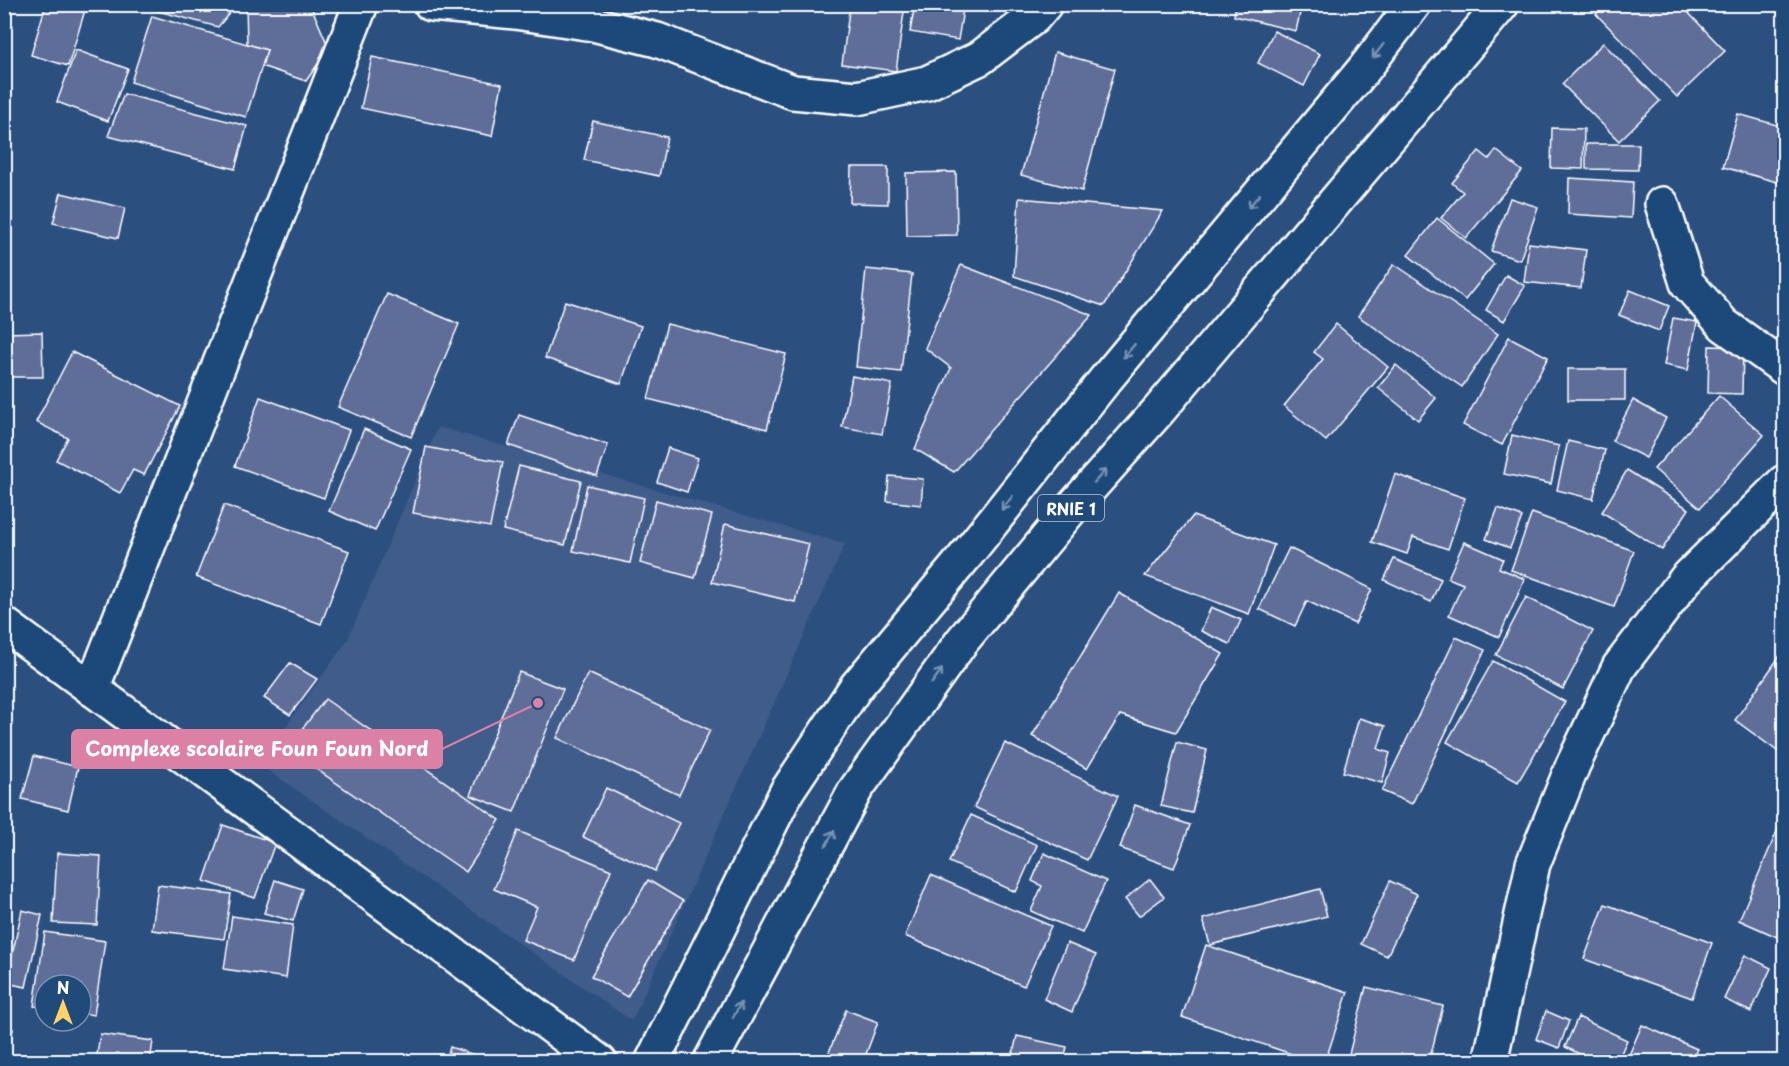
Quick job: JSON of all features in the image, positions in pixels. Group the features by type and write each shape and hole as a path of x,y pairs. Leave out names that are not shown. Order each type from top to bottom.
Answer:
{"main road":[{"path":"92,689 361,4"},
{"path":"431,4 516,12 593,24 657,40 793,92 857,98 927,83 980,58 1034,17 1045,4"},
{"name":"RNIE 1","path":"652,1062 787,791 856,687 1414,4"},
{"name":"RNIE 1","path":"710,1062 856,789 962,641 1071,508 1160,409 1502,4"},
{"path":"1662,204 1687,283 1724,325 1785,368"},
{"path":"1490,1062 1533,864 1573,765 1619,667 1686,579 1785,482"},
{"path":"4,624 600,1062"}],"shaded area":[{"path":"438,427 845,544 632,1021 259,764 347,641"}],"building":[{"path":"46,4 86,7 68,66 31,55"},
{"path":"132,4 237,4 218,27"},
{"path":"246,4 310,4 329,48 306,81 261,66 267,50 247,44"},
{"path":"850,4 905,4 896,71 842,64"},
{"path":"915,4 964,4 958,40 910,32"},
{"path":"1236,4 1302,4 1296,31 1234,16"},
{"path":"1605,4 1680,4 1725,51 1677,97 1596,14"},
{"path":"152,16 267,50 246,117 131,82"},
{"path":"1274,31 1320,54 1304,86 1258,63"},
{"path":"1603,43 1660,101 1619,141 1562,84"},
{"path":"76,50 128,69 108,121 57,102"},
{"path":"1055,52 1115,69 1082,191 1021,175"},
{"path":"372,57 502,84 492,136 361,108"},
{"path":"124,94 247,126 235,169 108,136"},
{"path":"1738,114 1784,127 1784,184 1723,167"},
{"path":"593,121 667,137 659,176 584,160"},
{"path":"1552,128 1584,129 1583,169 1551,168"},
{"path":"1586,144 1639,144 1638,170 1586,169"},
{"path":"1496,150 1522,171 1466,238 1441,218 1463,192 1452,183 1479,151 1489,159"},
{"path":"851,167 888,167 888,204 850,203"},
{"path":"956,172 957,235 907,236 906,173"},
{"path":"1569,178 1633,182 1631,218 1568,214"},
{"path":"61,193 125,208 118,238 53,223"},
{"path":"1019,198 1163,211 1104,306 1014,276"},
{"path":"1510,198 1538,207 1520,260 1491,251"},
{"path":"1437,218 1494,264 1465,300 1408,255"},
{"path":"1529,243 1586,250 1581,288 1524,282"},
{"path":"1394,264 1498,334 1462,387 1358,316"},
{"path":"961,265 1092,315 954,472 915,449 951,368 925,348"},
{"path":"866,269 912,274 901,372 856,367"},
{"path":"1506,275 1525,286 1504,321 1486,310"},
{"path":"1630,290 1669,306 1659,331 1619,315"},
{"path":"387,294 459,324 411,437 338,407"},
{"path":"565,301 641,326 621,384 545,358"},
{"path":"1673,318 1697,322 1688,370 1664,365"},
{"path":"667,324 786,354 767,429 648,399"},
{"path":"1336,324 1388,367 1326,441 1284,406 1323,359 1314,352"},
{"path":"42,332 43,377 4,377 4,333"},
{"path":"1509,337 1548,357 1502,445 1463,425"},
{"path":"1709,346 1743,347 1742,394 1708,393"},
{"path":"72,352 180,406 144,475 133,470 120,493 56,460 68,438 36,422"},
{"path":"1396,365 1436,398 1418,420 1378,388"},
{"path":"1568,369 1625,369 1625,400 1568,400"},
{"path":"852,376 892,384 882,434 842,427"},
{"path":"1719,396 1764,435 1700,508 1654,469"},
{"path":"260,397 349,430 324,498 235,466"},
{"path":"1633,400 1666,418 1646,458 1612,441"},
{"path":"519,415 608,445 597,476 508,445"},
{"path":"364,429 411,449 375,531 329,511"},
{"path":"1512,435 1559,446 1551,484 1504,474"},
{"path":"1568,441 1605,450 1593,499 1557,490"},
{"path":"426,447 503,462 490,527 413,513"},
{"path":"668,448 698,458 687,492 657,482"},
{"path":"519,466 581,481 565,545 503,530"},
{"path":"1627,470 1689,509 1662,550 1602,512"},
{"path":"1395,474 1465,498 1448,549 1413,537 1407,554 1372,542"},
{"path":"889,476 923,479 921,505 887,501"},
{"path":"587,485 644,498 630,563 573,551"},
{"path":"656,500 712,515 695,578 640,563"},
{"path":"224,505 349,551 321,624 196,577"},
{"path":"1498,508 1522,517 1510,548 1486,539"},
{"path":"1532,513 1634,551 1614,607 1511,570"},
{"path":"1193,516 1274,545 1249,614 1145,576"},
{"path":"725,524 809,544 795,602 712,582"},
{"path":"1464,542 1503,559 1499,568 1525,579 1499,637 1449,615 1463,584 1448,578"},
{"path":"1289,548 1372,589 1355,624 1307,601 1295,626 1259,609"},
{"path":"1394,559 1441,579 1431,602 1384,580"},
{"path":"1119,593 1223,654 1176,732 1120,715 1087,769 1032,736"},
{"path":"1526,597 1593,631 1563,689 1496,655"},
{"path":"1211,607 1241,620 1230,644 1201,631"},
{"path":"1456,637 1485,650 1412,804 1382,791"},
{"path":"1784,650 1784,756 1735,720"},
{"path":"1493,661 1565,702 1518,782 1447,742"},
{"path":"290,663 317,679 290,715 264,698"},
{"path":"519,672 563,689 514,812 470,795"},
{"path":"588,673 710,730 679,795 557,738"},
{"path":"325,699 500,820 466,872 287,749"},
{"path":"1359,718 1385,726 1378,749 1390,753 1382,783 1343,772"},
{"path":"1177,742 1207,750 1192,813 1161,806"},
{"path":"1005,743 1118,796 1087,860 974,807"},
{"path":"34,756 78,767 68,810 22,799"},
{"path":"606,788 679,823 655,871 583,837"},
{"path":"1135,805 1190,825 1174,868 1120,848"},
{"path":"971,815 1037,845 1016,892 949,862"},
{"path":"1784,815 1784,940 1739,920"},
{"path":"223,825 275,843 255,898 204,881"},
{"path":"518,831 611,870 574,960 523,940 537,907 494,889"},
{"path":"57,853 101,856 97,925 53,923"},
{"path":"1044,853 1106,881 1082,933 1031,911 1042,886 1032,881"},
{"path":"931,875 1051,926 1024,986 905,936"},
{"path":"1150,879 1164,897 1139,916 1125,899"},
{"path":"275,880 303,889 293,921 264,913"},
{"path":"648,880 683,901 627,997 591,976"},
{"path":"1390,881 1417,894 1387,956 1361,944"},
{"path":"158,885 231,894 224,939 152,930"},
{"path":"1320,889 1327,916 1210,945 1203,919"},
{"path":"1605,904 1712,943 1692,998 1584,959"},
{"path":"22,910 42,915 26,987 6,983"},
{"path":"232,916 293,925 286,978 224,969"},
{"path":"45,932 105,941 94,1015 93,973 39,973"},
{"path":"1067,943 1096,955 1072,1012 1044,999"},
{"path":"1206,945 1348,992 1325,1062 1315,1062 1182,1017"},
{"path":"1745,955 1771,968 1751,1012 1724,999"},
{"path":"1366,987 1443,1006 1429,1062 1347,1062"},
{"path":"846,1010 878,1022 863,1062 825,1062"},
{"path":"1546,1011 1569,1021 1559,1048 1536,1039"},
{"path":"1578,1017 1627,1040 1617,1062 1596,1062 1565,1047"},
{"path":"1642,1025 1697,1049 1691,1062 1626,1062"},
{"path":"4,1028 13,1029 6,1062 4,1062"},
{"path":"100,1034 153,1041 150,1062 96,1062"},
{"path":"1017,1036 1067,1047 1063,1062 1011,1062"},
{"path":"450,1047 495,1062 446,1062"}],"place":[{"name":"Complexe scolaire Foun Foun Nord","path":"538,703"}]}
